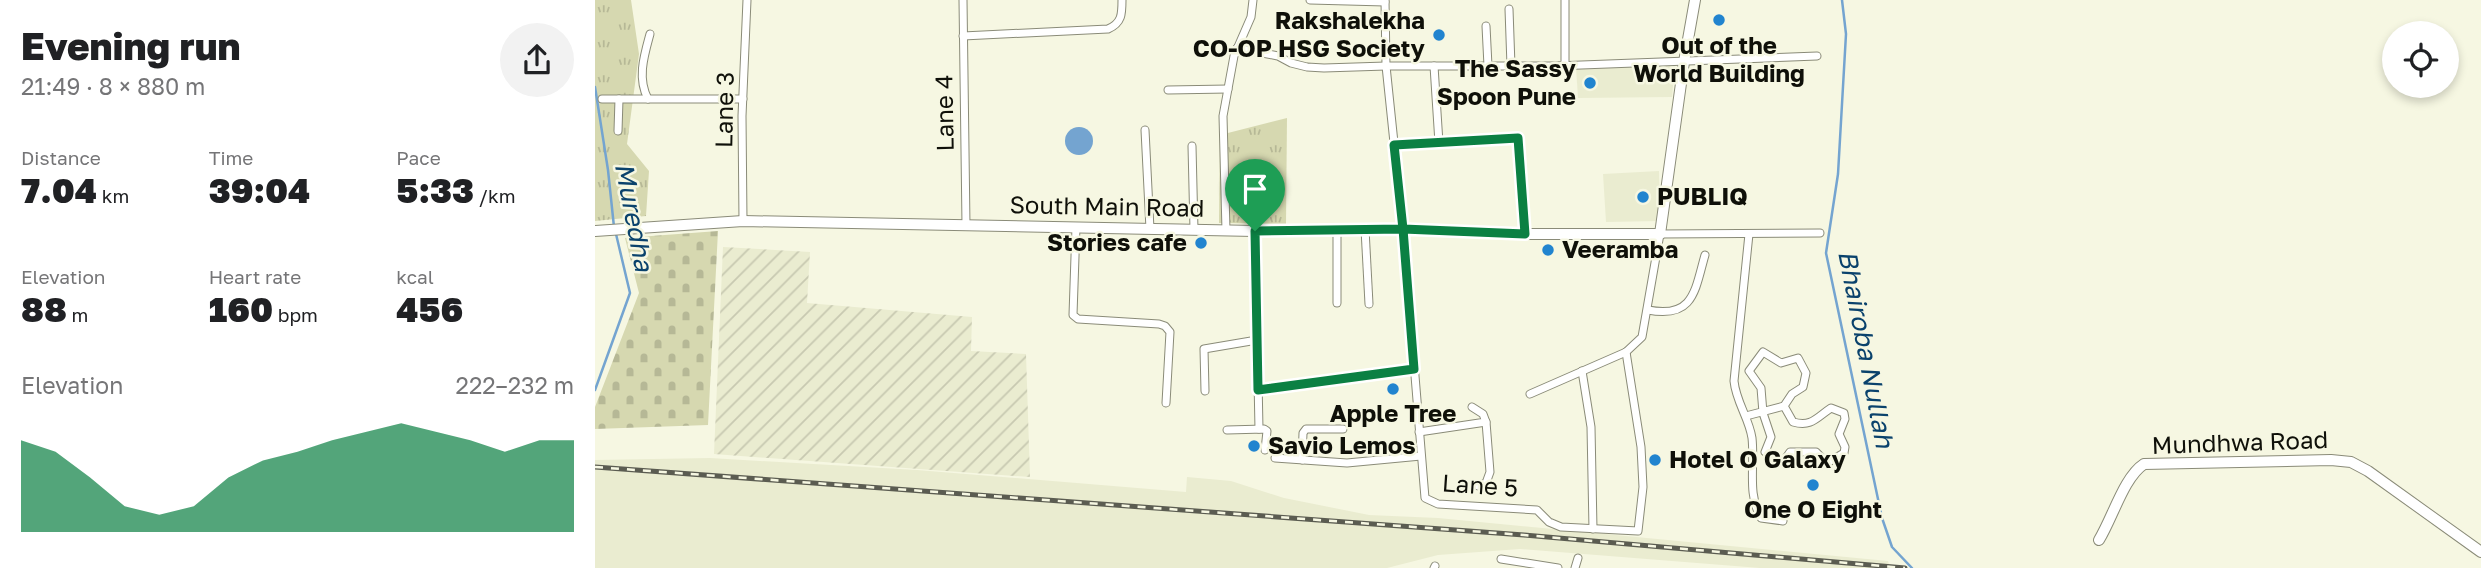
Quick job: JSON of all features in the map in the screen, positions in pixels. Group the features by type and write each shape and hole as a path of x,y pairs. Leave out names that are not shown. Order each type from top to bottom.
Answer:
{"main road":[{"path":"1660,234 1695,0"},
{"name":"South Main Road","path":"595,231 743,221 1226,231 1403,229 1525,234 1660,234"},
{"name":"Mundhwa Road","path":"2099,540 2111,520 2129,477 2144,464 2331,460 2351,462 2368,471 2481,552"}],"street":[{"name":"Lane 3","path":"743,221 743,99 747,0"},
{"name":"Lane 4","path":"963,0 966,225"},
{"path":"963,36 1108,29 1115,26 1121,17 1122,0"},
{"path":"1226,231 1223,116 1237,48 1251,17 1253,0"},
{"path":"1310,0 1385,1"},
{"path":"1565,0 1565,66"},
{"name":"Lane 5","path":"1385,1 1386,65 1403,229 1425,498 1430,502 1537,510 1549,522 1561,527 1593,529"},
{"path":"1509,9 1511,66"},
{"path":"1486,26 1488,66"},
{"path":"648,99 643,90 642,77 643,59 650,34"},
{"path":"1237,48 1278,56 1307,67 1565,66 1817,56"},
{"path":"1434,66 1439,143"},
{"path":"1168,90 1228,89"},
{"path":"602,99 743,99"},
{"path":"618,99 618,131"},
{"path":"1145,130 1150,229"},
{"path":"1394,145 1518,138 1525,234"},
{"path":"1192,146 1194,230"},
{"path":"1076,227 1073,315 1078,319 1165,326 1170,332 1167,403"},
{"path":"1365,229 1369,303"},
{"path":"1336,230 1337,303"},
{"path":"1255,231 1259,429"},
{"path":"1530,394 1626,352 1642,337 1660,234 1820,233"},
{"path":"1749,234 1735,391 1752,436 1755,507 1761,519 1783,521"},
{"path":"1648,310 1667,312 1680,309 1690,302 1705,254"},
{"path":"1205,391 1204,349 1257,340"},
{"path":"1582,371 1591,426 1593,529 1638,531 1643,487 1641,447 1626,352"},
{"path":"1746,416 1763,413 1784,407 1792,394 1803,387 1806,373 1798,358 1781,363 1763,352 1749,372 1761,388 1763,413 1770,437 1765,452 1783,462 1790,452 1812,452 1819,454 1827,463 1844,453 1845,447 1839,434 1845,419 1844,413 1831,408 1815,423 1804,424 1793,422 1784,407"},
{"path":"1258,390 1414,369"},
{"path":"1472,407 1483,414 1486,422 1490,472 1486,483 1478,486"},
{"path":"1419,432 1486,422"},
{"path":"1303,460 1303,433 1306,429 1343,429"},
{"path":"1227,430 1266,431 1265,450"},
{"path":"1275,458 1346,463 1421,456"},
{"path":"1575,568 1578,558"},
{"path":"1501,559 1512,565 1558,568"}],"shaded area":[{"path":"1675,64 1672,97 1578,98 1576,67"},
{"path":"1659,171 1660,221 1606,222 1603,174"},
{"path":"723,247 810,252 807,303 972,317 971,351 1026,354 1030,477 714,454"},
{"path":"710,458 917,470 1186,492 1187,477 1231,481 1284,498 1369,515 1438,518 1888,561 1890,568 1760,568 1520,549 1438,555 1387,568 595,568 595,460"}],"green space":[{"path":"595,0 631,0 639,54 627,144 649,171 646,216 595,221"},
{"path":"1287,118 1286,224 1219,223 1220,135"},
{"path":"718,231 708,425 595,429 595,407 639,293 625,238"}],"water":[{"path":"1079,127 1089,131 1093,141 1089,151 1079,155 1069,151 1065,141 1069,131"}],"waterway":[{"name":"Bhairoba Nullah","path":"1842,0 1846,34 1838,174 1826,253 1882,518 1892,547 1912,568"},
{"name":"Muredha","path":"595,87 614,227"},
{"name":"Muredha","path":"595,390 630,293 616,234"}],"railway":[{"path":"595,467 1524,535 1905,568"}],"place":[{"name":"Out of the World Building","path":"1719,20"},
{"name":"Rakshalekha CO-OP HSG Society","path":"1439,35"},
{"name":"The Sassy Spoon Pune","path":"1590,83"},
{"name":"PUBLIQ","path":"1643,197"},
{"name":"Stories cafe","path":"1201,243"},
{"name":"Veeramba","path":"1548,250"},
{"name":"Apple Tree","path":"1393,389"},
{"name":"Savio Lemos","path":"1254,446"},
{"name":"Hotel O Galaxy","path":"1655,460"},
{"name":"One O Eight","path":"1813,485"}],"route":[{"path":"1255,231 1258,390 1414,369 1403,229 1525,234 1518,138 1394,145 1403,229 1255,231"}]}
